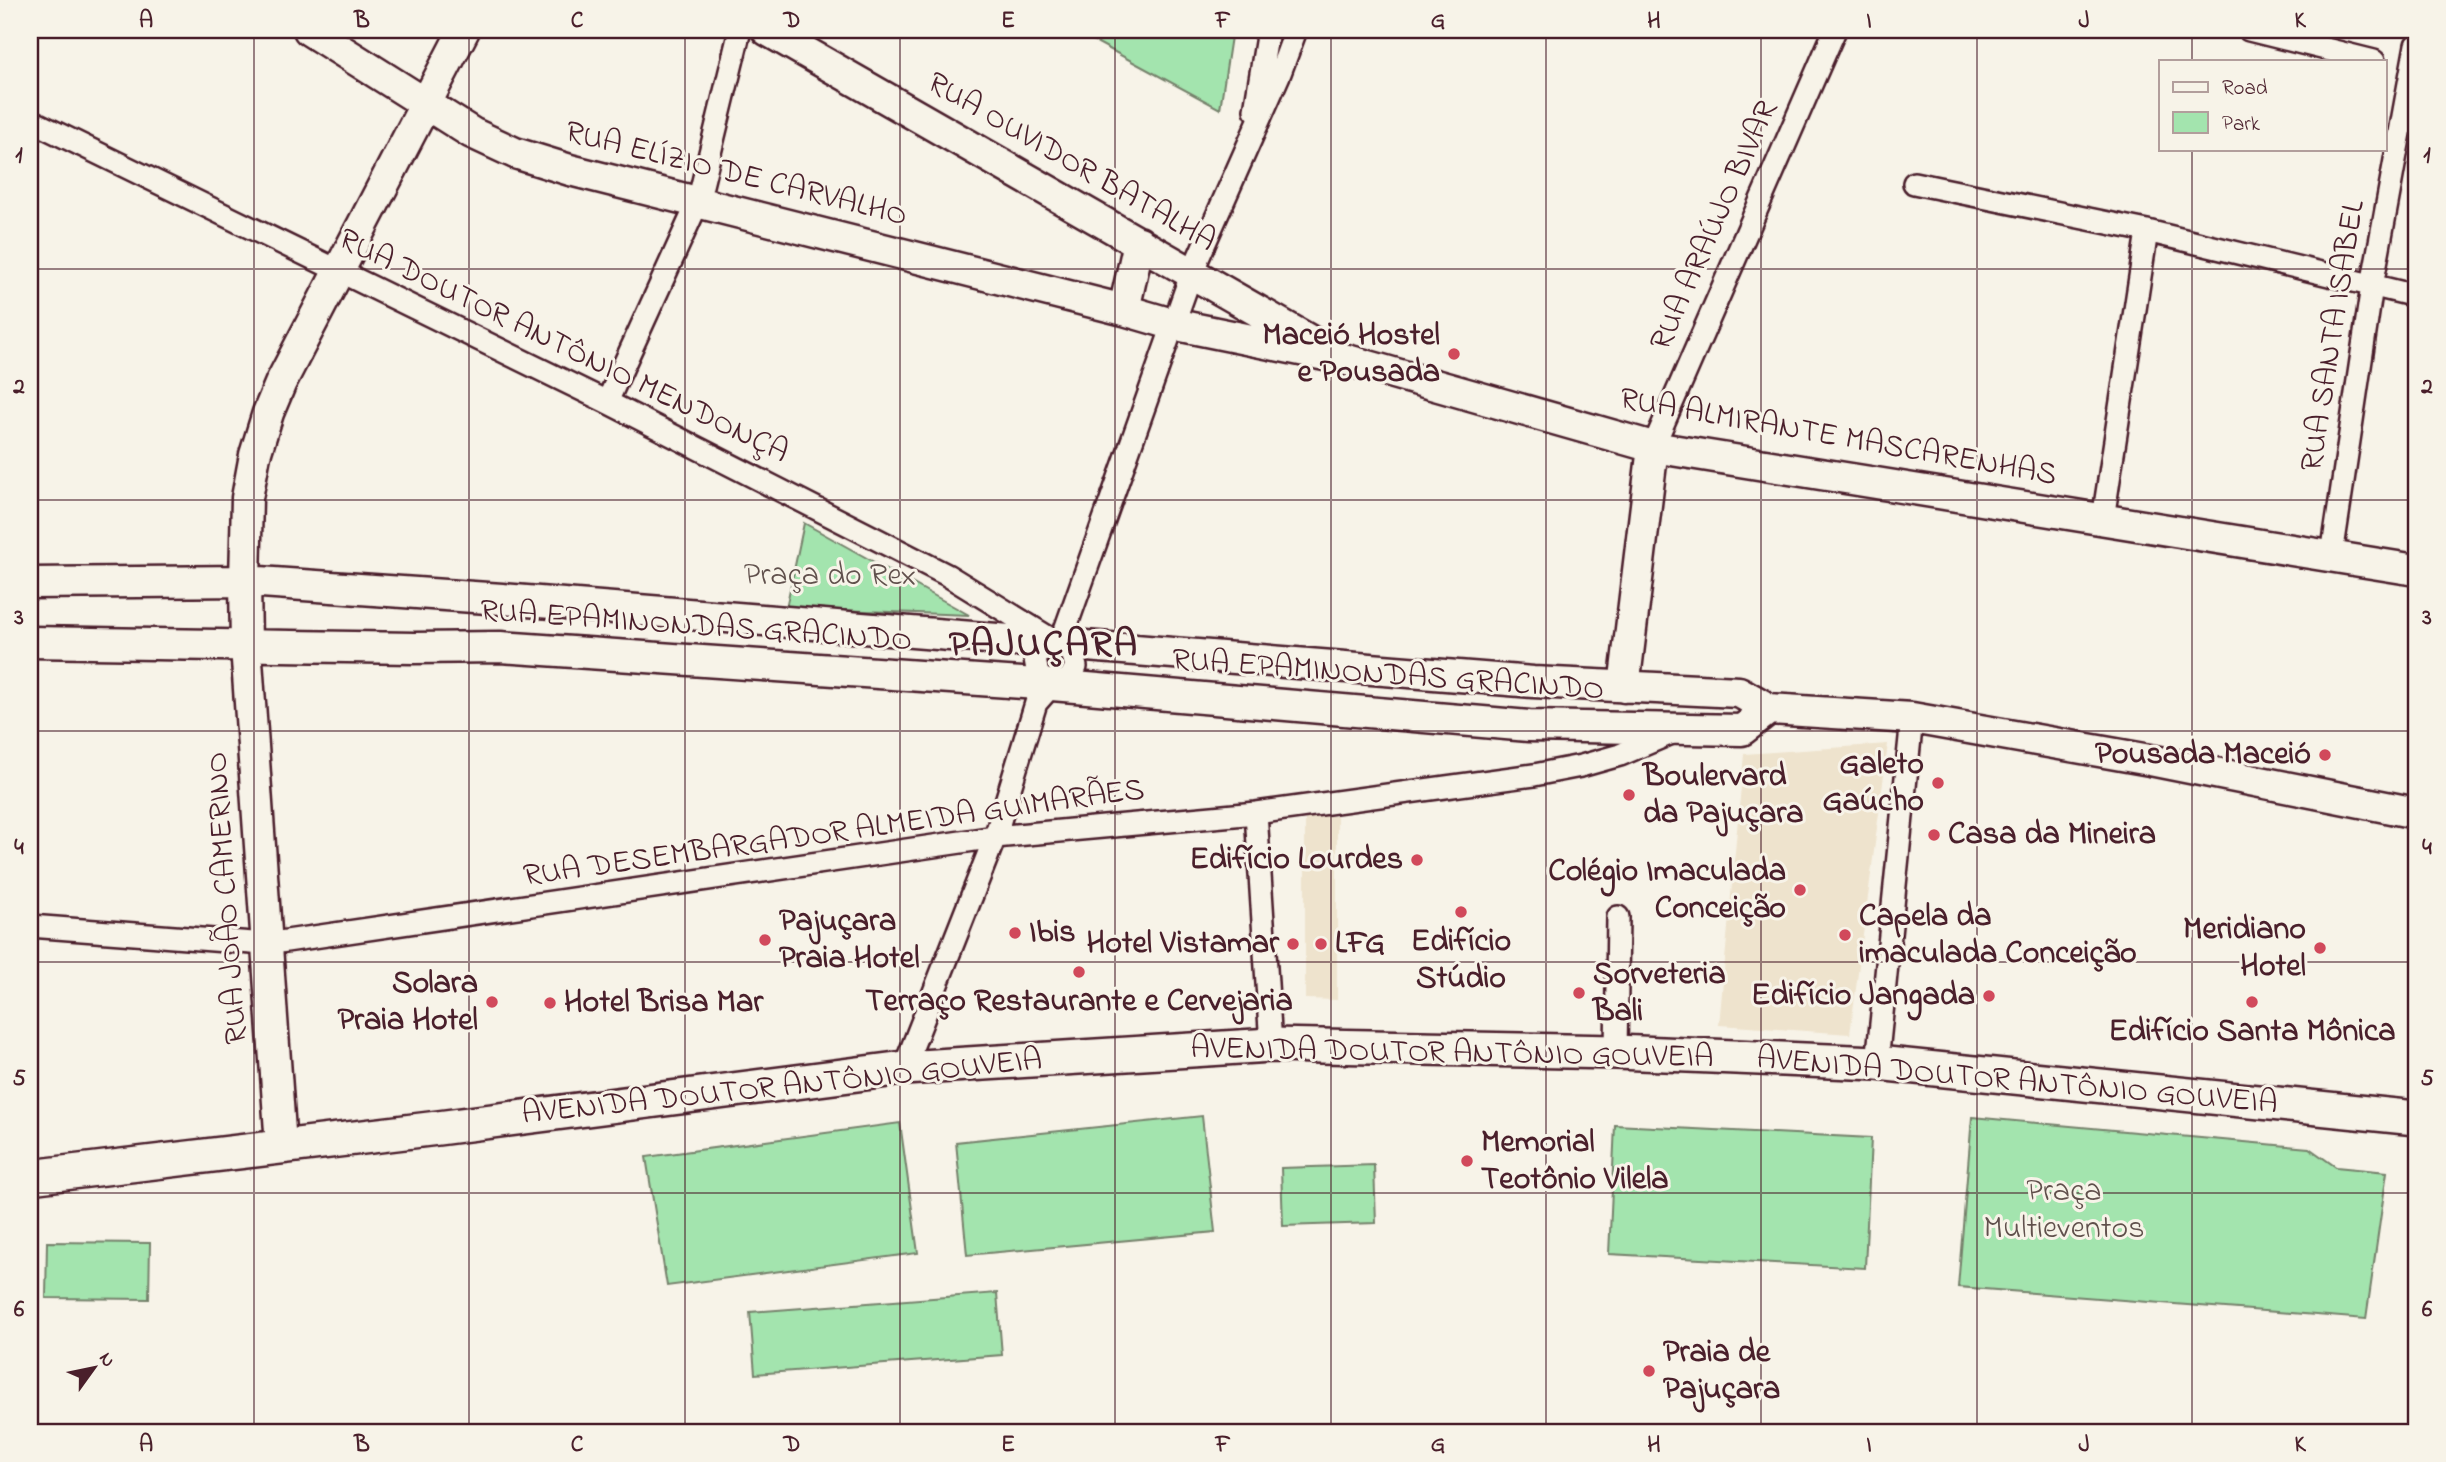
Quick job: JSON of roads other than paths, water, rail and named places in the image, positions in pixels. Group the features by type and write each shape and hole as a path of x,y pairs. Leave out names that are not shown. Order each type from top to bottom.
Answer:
{"main road":[{"name":"AVENIDA DOUTOR ANTÔNIO GOUVEIA","path":"30,1177 904,1068 1271,1045 1616,1052 1877,1063 2416,1118"}],"street":[{"name":"RUA ELÍZIO DE CARVALHO","path":"309,30 472,133 514,153 1172,324"},
{"name":"RUA JOÃO CAMERINO","path":"281,1146 246,646 244,581 247,498 255,455 268,413 338,270 464,30"},
{"path":"607,401 698,202 740,30"},
{"name":"RUA OUVIDOR BATALHA","path":"767,30 1340,358"},
{"path":"1251,137 1268,30"},
{"path":"1060,644 1172,324 1296,30"},
{"name":"RUA ARAÚJO BIVAR","path":"1653,447 1835,30"},
{"path":"2249,30 2370,60"},
{"name":"RUA SANTA ISABEL","path":"2332,555 2372,286 2416,45"},
{"path":"2386,64 2410,70"},
{"name":"RUA DOUTOR ANTÔNIO MENDONÇA","path":"30,120 607,401 947,575 1060,644"},
{"path":"1914,183 2147,231 2416,296"},
{"path":"2103,519 2147,231"},
{"path":"1124,310 1139,242"},
{"name":"RUA ALMIRANTE MASCARENHAS","path":"1172,324 1340,358 1653,447 2416,570"},
{"path":"1624,687 1653,447"},
{"name":"RUA EPAMINONDAS GRACINDO","path":"30,583 244,581 502,599 1382,670 1739,692 1769,709 1912,718 2150,760 2416,813"},
{"path":"500,647 502,599"},
{"name":"RUA EPAMINONDAS GRACINDO","path":"30,642 500,647 1052,685 1529,726 1742,730 1769,709"},
{"path":"904,1068 995,837 1036,703 1052,685 1069,679 1076,667 1072,652 1060,644 1043,648 1035,659 1038,675 1052,685"},
{"path":"1877,1063 1912,718"},
{"name":"RUA DESEMBARGADOR ALMEIDA GUIMARÃES","path":"30,926 266,944 995,837 1256,813 1381,797 1581,766 1620,755 1681,729"},
{"path":"1256,813 1271,1045"},
{"path":"1616,1052 1618,917"}],"place":[{"name":"Maceió Hostel e Pousada","path":"1454,354"},
{"name":"Pousada Maceió","path":"2325,755"},
{"name":"Galeto Gaúcho","path":"1938,783"},
{"name":"Boulervard da Pajuçara","path":"1629,795"},
{"name":"Casa da Mineira","path":"1934,835"},
{"name":"Edifício Lourdes","path":"1417,860"},
{"name":"Colégio Imaculada Conceição","path":"1800,890"},
{"name":"Edifício Stúdio","path":"1461,912"},
{"name":"Ibis","path":"1015,933"},
{"name":"Capela da imaculada Conceição","path":"1845,935"},
{"name":"Pajuçara Praia Hotel","path":"765,940"},
{"name":"Hotel Vistamar","path":"1293,944"},
{"name":"LFG","path":"1321,944"},
{"name":"Meridiano Hotel","path":"2320,948"},
{"name":"Terraço Restaurante e Cervejaria","path":"1079,972"},
{"name":"Sorveteria Bali","path":"1579,993"},
{"name":"Edifício Jangada","path":"1989,996"},
{"name":"Solara Praia Hotel","path":"492,1002"},
{"name":"Edifício Santa Mônica","path":"2252,1002"},
{"name":"Hotel Brisa Mar","path":"550,1003"},
{"name":"Memorial Teotônio Vilela","path":"1467,1161"},
{"name":"Praia de Pajuçara","path":"1649,1371"}],"district":[{"name":"PAJUÇARA","path":"1044,646"}],"park label":[{"name":"Praça do Rex","path":"830,576"},
{"name":"Praça Multieventos","path":"2064,1210"}]}
